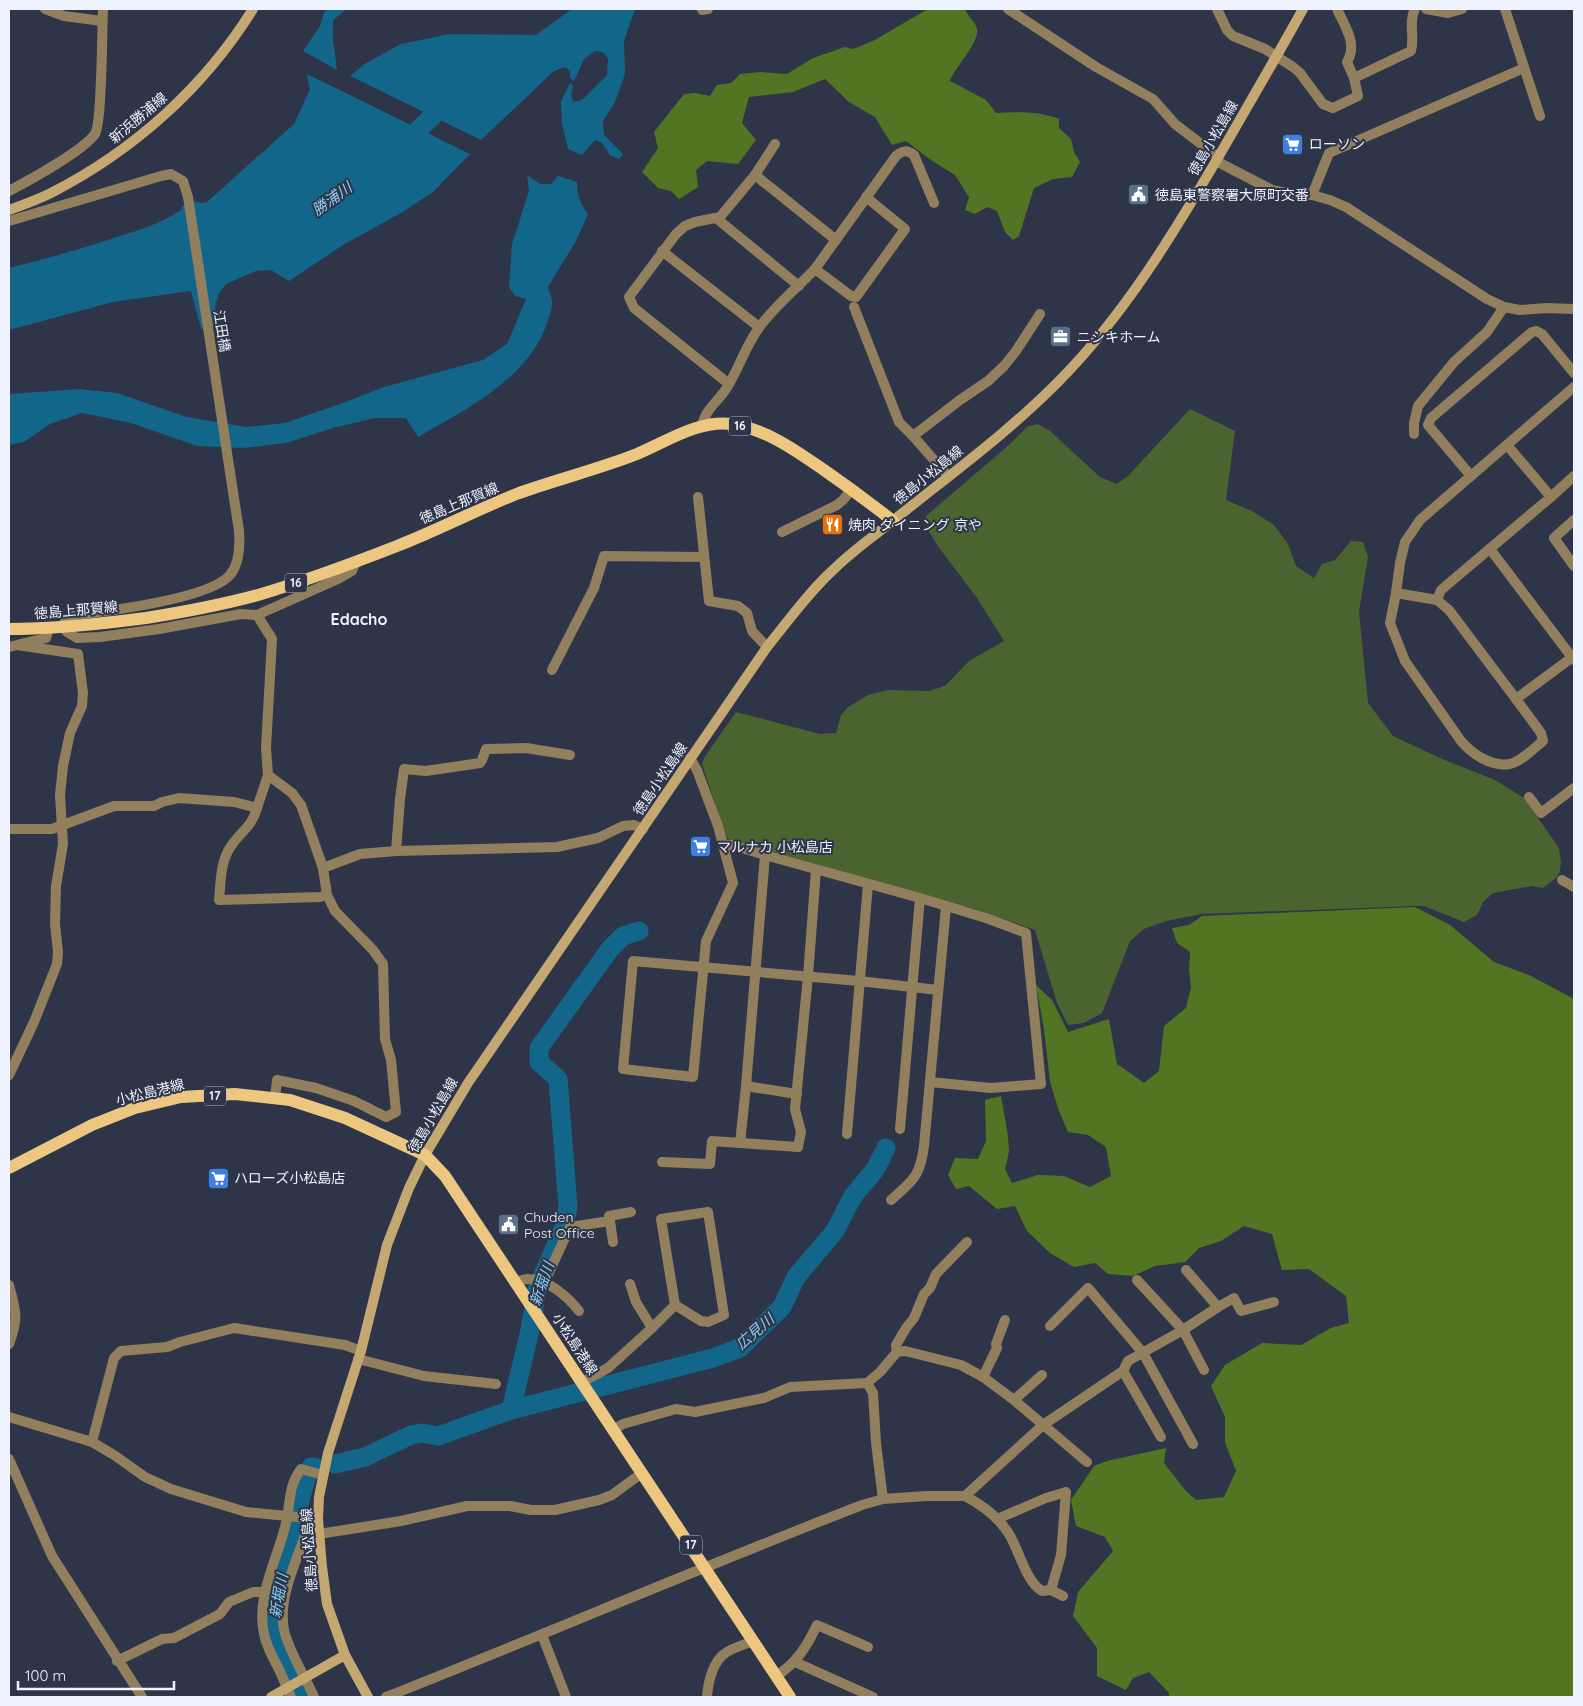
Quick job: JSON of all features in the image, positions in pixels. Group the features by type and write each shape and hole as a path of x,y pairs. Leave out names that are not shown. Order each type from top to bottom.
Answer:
{"main road":[{"name":"新浜勝浦線","path":"9,210 50,194 103,163 139,138 172,110 204,75 253,9"},
{"name":"徳島小松島線","path":"367,1697 345,1655 327,1604 319,1534 311,1519 319,1497 314,1473 328,1454 360,1355 386,1246 409,1188 425,1155 468,1082 767,647 800,604 832,570 1015,423 1061,378 1103,331 1174,232 1303,9"},
{"name":"徳島上那賀線","path":"9,629 64,628 119,622 214,606 265,593 400,545 518,494 635,455 702,427 729,424 763,432 780,441 852,490 892,521"},
{"name":"小松島港線","path":"9,1168 92,1125 135,1108 181,1097 235,1094 290,1100 345,1118 425,1155 446,1176 613,1430 706,1567 790,1697"},
{"path":"271,1697 289,1691 304,1679 345,1655"}],"street":[{"path":"45,9 64,16 102,21"},
{"path":"9,191 63,159 88,141 96,132 99,111 103,9"},
{"path":"1008,9 1096,68 1153,99 1175,124 1217,159 1272,190 1286,193 1312,194 1346,207 1487,299 1504,307 1520,310 1546,308 1574,309"},
{"path":"1217,9 1227,30 1233,36 1277,56 1300,72 1315,95 1323,104 1332,108 1358,96 1354,78 1347,62 1351,55 1351,43 1337,9"},
{"path":"1354,78 1411,51 1412,18 1415,9"},
{"path":"1426,9 1448,13 1462,9"},
{"path":"1505,9 1540,116"},
{"path":"1312,194 1329,153 1524,68"},
{"path":"729,384 634,308 629,298 676,234 685,226 707,218 716,218 724,213 755,175 775,144"},
{"path":"702,427 706,412 729,384 759,327 815,269 896,156 901,152 907,151 914,155 934,202"},
{"name":"江田橋","path":"9,221 171,174 184,181 188,197 240,544 236,565 231,574 223,581 205,590 159,602 75,615 65,621 64,628"},
{"path":"755,175 836,240"},
{"path":"815,269 850,296 856,297 906,228 866,197"},
{"path":"716,218 799,286"},
{"path":"662,251 759,327"},
{"path":"854,307 900,422 948,476"},
{"path":"1414,434 1418,406 1454,362 1487,332 1504,307"},
{"path":"913,436 988,381 1004,366 1040,314"},
{"path":"1471,476 1428,424 1431,418 1532,332 1536,331 1542,334 1574,373"},
{"path":"1396,593 1437,600 1449,610 1541,733 1543,742 1510,764 1483,759 1470,752 1405,661 1390,623 1405,542 1420,520 1574,387"},
{"path":"1507,445 1551,496"},
{"path":"1437,600 1441,590 1574,476"},
{"path":"782,532 837,505 852,490"},
{"path":"698,497 709,601 738,606 747,613 752,631 767,647"},
{"path":"1574,520 1554,538 1574,566"},
{"path":"1490,549 1574,658 1516,699"},
{"path":"552,670 594,588 604,556 704,558"},
{"path":"64,628 77,638 100,637 159,630 241,614 257,614 338,580 352,572 356,561"},
{"path":"257,614 272,639 266,748 268,775 254,818 232,845 222,863 218,900 256,900 320,897 327,895"},
{"path":"12,645 46,638 49,628"},
{"path":"9,1075 34,1022 57,964 56,886 62,860 63,825 60,795 67,745 82,706 83,693 78,654 12,645"},
{"path":"396,851 404,769 426,771 480,763 486,749 526,748 570,756"},
{"path":"690,758 697,770 723,845 733,883 706,940 703,968 693,1077 623,1068 633,961 703,968 808,976 938,990"},
{"path":"268,775 292,793 301,805 323,868 327,895 335,911 373,950 383,964 385,1038 391,1060 396,1112 386,1117 354,1101 316,1088 277,1080 275,1098"},
{"path":"1528,797 1541,813 1574,788"},
{"path":"9,829 52,829 114,806 154,806 179,798 234,802 257,808"},
{"path":"323,868 360,854 396,851 557,847 598,838 623,826 634,825 643,829"},
{"path":"723,845 732,845 920,898 986,918 1026,933 1041,1084 991,1088 930,1082"},
{"path":"740,1143 765,855"},
{"path":"662,1162 710,1164 712,1141 798,1147 801,1132 796,1109 816,870"},
{"path":"1562,880 1574,887"},
{"path":"848,1134 868,884"},
{"path":"900,1129 920,898"},
{"path":"891,1200 913,1180 921,1166 946,907"},
{"path":"746,1086 797,1094"},
{"path":"613,1242 609,1216 631,1212"},
{"path":"708,1212 724,1315 708,1322 701,1321 675,1305 661,1219 708,1212"},
{"path":"544,1283 570,1227 610,1220"},
{"path":"897,1352 896,1345 914,1318 924,1294 930,1288 936,1274 967,1242"},
{"path":"1186,1270 1218,1307"},
{"path":"516,1281 528,1279 544,1283 562,1294 580,1311"},
{"path":"1137,1280 1183,1330 1204,1370"},
{"path":"630,1284 636,1302 652,1328"},
{"path":"9,1285 16,1309 16,1326 9,1344"},
{"path":"1050,1326 1088,1288 1143,1353 1193,1444"},
{"path":"965,1496 1043,1425 1123,1371 1128,1361 1234,1298 1241,1311 1274,1302"},
{"path":"586,1387 675,1305"},
{"path":"983,1377 997,1348 996,1344 1005,1320"},
{"path":"92,1442 114,1358 121,1351 167,1347 234,1328 345,1345 360,1355 424,1376 496,1384"},
{"path":"613,1430 623,1424 676,1409 695,1412 764,1398 790,1387 867,1383 880,1372 897,1352 905,1350 961,1365 983,1377 1014,1400 1087,1462"},
{"path":"1123,1371 1161,1436"},
{"path":"1014,1400 1042,1375"},
{"path":"867,1383 873,1393 876,1443 883,1499"},
{"path":"9,1417 92,1442 144,1477 171,1489 246,1512 311,1519 285,1596 282,1614 284,1632 304,1679 314,1697"},
{"path":"9,1459 52,1556 117,1661 142,1697"},
{"path":"289,1691 267,1646 263,1633 262,1608 265,1592 289,1517 289,1494 292,1484 301,1469 314,1473"},
{"path":"319,1534 401,1521 467,1506 510,1506 530,1510 555,1510 600,1500 642,1473"},
{"path":"996,1518 1066,1492 1061,1554 1051,1590"},
{"path":"386,1697 706,1567 862,1505 883,1499 965,1496 996,1518 1009,1533 1037,1588 1042,1592 1051,1590 1063,1596"},
{"path":"117,1661 162,1639 174,1638 220,1614 229,1602 253,1592 265,1592"},
{"path":"776,1676 795,1662 808,1645 817,1626 868,1647"},
{"path":"542,1635 566,1697"},
{"path":"707,1697 708,1685 721,1656 729,1650 742,1647 753,1641"},
{"path":"795,1662 873,1697"}],"green space":[{"path":"928,9 965,9 977,29 975,41 950,81 986,100 996,113 1036,113 1059,119 1059,128 1071,139 1074,152 1080,162 1072,177 1053,179 1034,188 1019,236 1013,240 1005,232 997,211 987,207 975,214 965,210 969,197 955,175 906,141 892,145 875,117 849,102 825,79 793,92 749,97 742,123 756,140 738,164 707,161 696,170 698,187 679,199 671,191 658,188 642,172 658,148 654,132 684,94 695,93 710,96 717,85 731,83 740,74 760,72 787,74 813,58 845,47 853,49 873,41"},
{"path":"1190,409 1235,431 1226,500 1252,511 1274,525 1288,544 1296,566 1314,578 1322,564 1335,560 1351,541 1363,542 1368,557 1359,612 1368,703 1393,736 1442,759 1495,780 1524,798 1559,848 1561,862 1560,871 1556,878 1543,888 1532,886 1493,893 1483,902 1477,915 1464,922 1424,906 1201,914 1166,921 1144,929 1130,941 1102,1013 1084,1023 1068,1025 1057,1003 1035,930 981,911 727,839 702,764 704,758 736,712 820,734 836,733 841,715 848,707 868,695 888,690 929,691 939,688 946,685 969,661 1004,641 977,598 937,545 927,528 926,516 1009,445 1028,426 1038,424 1050,431 1100,477 1117,484 1128,476"},
{"path":"1415,907 1450,925 1494,962 1529,975 1574,999 1574,1697 1169,1697 1169,1693 1149,1672 1133,1678 1126,1690 1097,1676 1097,1648 1073,1616 1078,1592 1113,1551 1105,1537 1076,1526 1071,1500 1094,1466 1107,1461 1166,1448 1164,1463 1185,1490 1196,1500 1224,1497 1236,1471 1225,1442 1225,1417 1211,1386 1225,1365 1262,1343 1301,1345 1331,1328 1349,1323 1346,1296 1309,1269 1282,1270 1272,1234 1244,1226 1221,1241 1199,1248 1185,1262 1155,1266 1133,1276 1108,1274 1095,1263 1074,1267 1050,1253 1027,1231 1015,1206 997,1209 969,1186 956,1189 948,1175 955,1158 978,1159 986,1141 985,1100 1001,1096 1009,1152 1005,1169 1012,1183 1038,1175 1064,1176 1090,1187 1111,1176 1106,1147 1088,1135 1068,1132 1059,1111 1050,1082 1044,1029 1036,985 1052,1000 1068,1032 1109,1019 1117,1064 1144,1083 1159,1071 1164,1026 1186,1008 1191,987 1189,970 1190,952 1177,943 1172,928 1189,925 1202,916"}],"water":[{"path":"329,9 347,9 333,20 333,40 337,70 303,51 320,26 324,12"},
{"path":"572,9 635,9 624,41 625,74 615,102 603,121 604,135 623,154 619,159 610,155 601,142 595,140 582,155 568,149 562,124 561,101 570,83 573,86 571,95 573,102 582,100 607,75 608,59 603,52 595,51 584,59 574,81 570,78 570,71 565,67 554,71 481,140 350,76 366,63 401,44 450,34 536,35"},
{"path":"307,74 470,154 433,192 401,213 343,245 289,281 271,270 256,271 226,284 219,293 215,307 219,328 201,329 191,291 113,302 9,330 9,268 140,230 181,210 182,206 194,201 207,202 294,124 310,89"},
{"path":"527,175 540,184 551,184 558,176 577,182 580,199 588,214 576,241 548,287 552,309 540,340 512,375 495,389 457,415 418,437 406,418 375,418 333,428 286,443 243,448 197,446 131,423 82,413 50,424 24,442 9,445 9,394 79,389 117,393 187,417 246,427 285,423 384,387 483,360 507,344 526,299 515,296 509,287 512,244 529,191"}],"waterway":[{"name":"勝浦川","path":"402,146 450,99"},
{"name":"新堀川","path":"511,1410 530,1330 537,1289 564,1227 568,1206 558,1079 539,1062 539,1048 610,949 623,936 639,931"},
{"name":"広見川","path":"335,1464 365,1457 411,1435 422,1433 438,1436 511,1410 713,1358 740,1348 782,1307 796,1277 835,1231 853,1196 875,1170 886,1148"},
{"name":"新堀川","path":"301,1697 280,1652 273,1623 273,1614 276,1591 293,1533 302,1492 311,1467 315,1467"}],"place":[{"name":"ローソン","path":"1293,144"},
{"name":"徳島東警察署大原町交番","path":"1139,195"},
{"name":"ニシキホーム","path":"1061,337"},
{"name":"焼肉 ダイニング 京や","path":"832,525"},
{"name":"マルナカ 小松島店","path":"701,847"},
{"name":"ハローズ小松島店","path":"218,1178"},
{"name":"Chuden Post Office","path":"508,1225"}],"district":[{"name":"Edacho","path":"359,619"}]}
